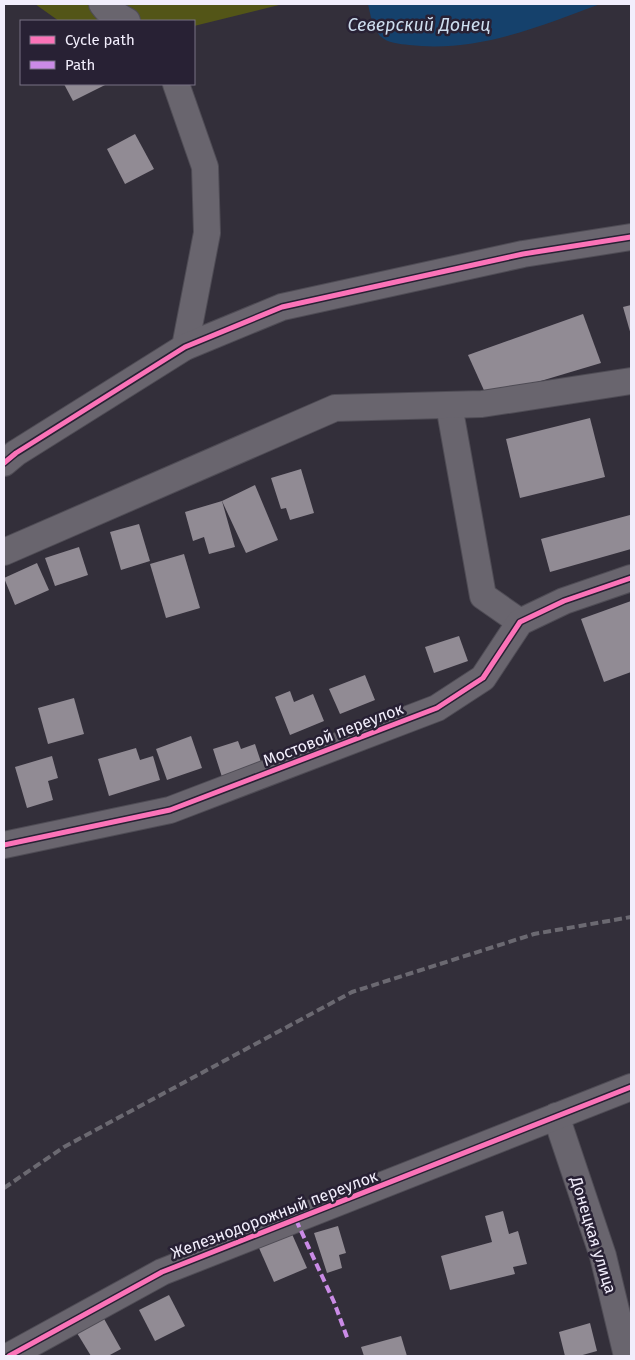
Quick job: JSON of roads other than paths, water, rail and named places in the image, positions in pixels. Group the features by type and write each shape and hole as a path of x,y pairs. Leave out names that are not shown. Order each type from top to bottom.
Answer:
{"street":[{"path":"102,4 125,20"},
{"path":"176,85 205,167 207,233 185,348"},
{"path":"4,463 16,453 185,348 282,307 524,254 631,237"},
{"path":"4,552 334,408 482,404 631,381"},
{"path":"449,405 483,596 520,622 564,601 631,578"},
{"name":"Мостовой переулок","path":"4,845 170,810 437,708 483,678 520,622"},
{"name":"Железнодорожный переулок","path":"10,1356 162,1272 631,1087"},
{"name":"Донецкая улица","path":"556,1116 603,1256 627,1356"}],"water":[{"name":"Северский Донец","path":"368,4 600,4 506,36 482,42 434,46 398,44 383,38 374,25"}],"railway":[{"path":"4,1188 64,1147 352,992 534,934 631,917"}]}
